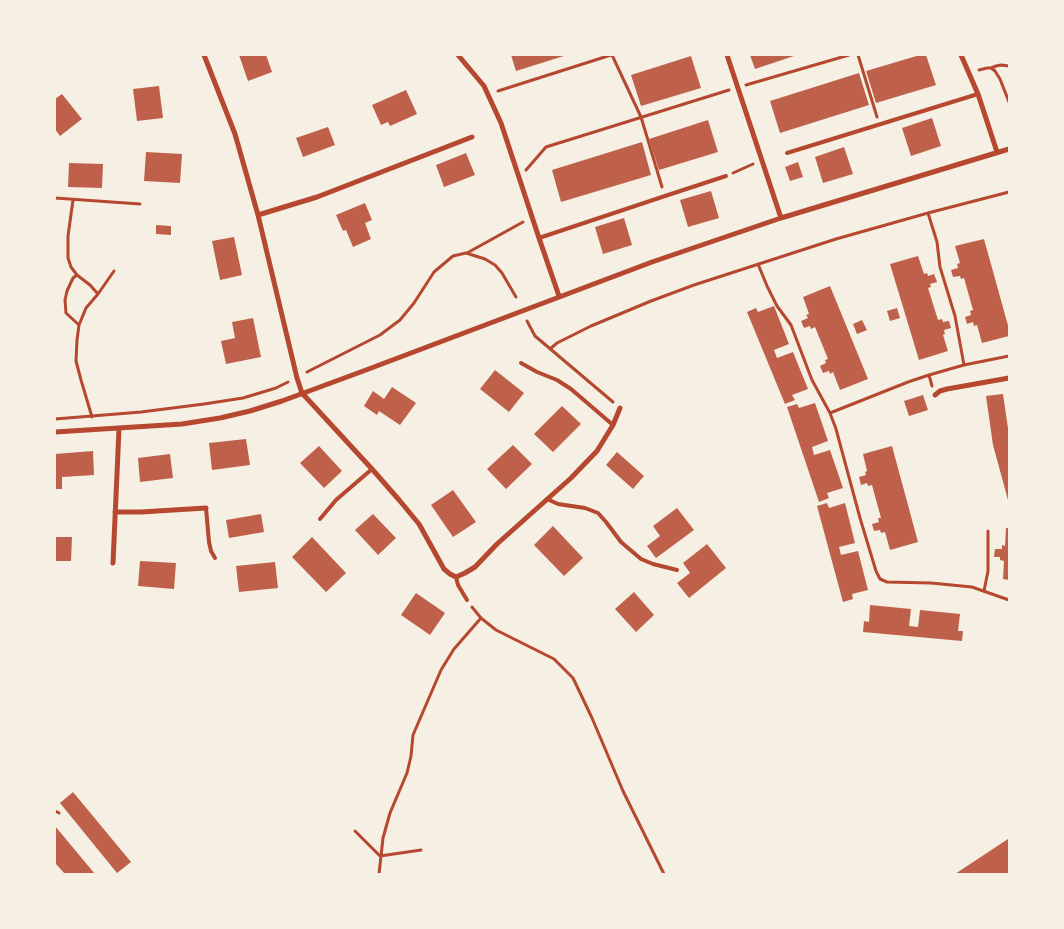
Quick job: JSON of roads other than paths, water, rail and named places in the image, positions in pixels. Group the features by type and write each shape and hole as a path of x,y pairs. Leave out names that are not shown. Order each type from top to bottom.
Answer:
{"street":[{"path":"204,55 235,134 258,215 302,393 372,469 418,524 444,569 456,577 475,567 497,544 571,478 597,451 613,425 620,408"},
{"path":"458,55 474,73 488,94 501,123 559,296"},
{"path":"728,55 781,218"},
{"path":"961,55 978,94 997,152"},
{"path":"258,215 317,197 472,136"},
{"path":"55,432 182,424 256,410 652,262 781,218 1009,149"},
{"path":"935,395 947,389 1009,378"},
{"path":"113,563 118,429"},
{"path":"116,512 206,508"}],"lane":[{"path":"787,153 978,94"},
{"path":"538,238 726,176"},
{"path":"520,363 571,389 613,425"},
{"path":"320,519 336,500 372,469"},
{"path":"547,499 558,504 585,508 598,513 621,542 641,559 676,570"},
{"path":"206,508 209,542 215,558"},
{"path":"456,577 467,600"}]}
